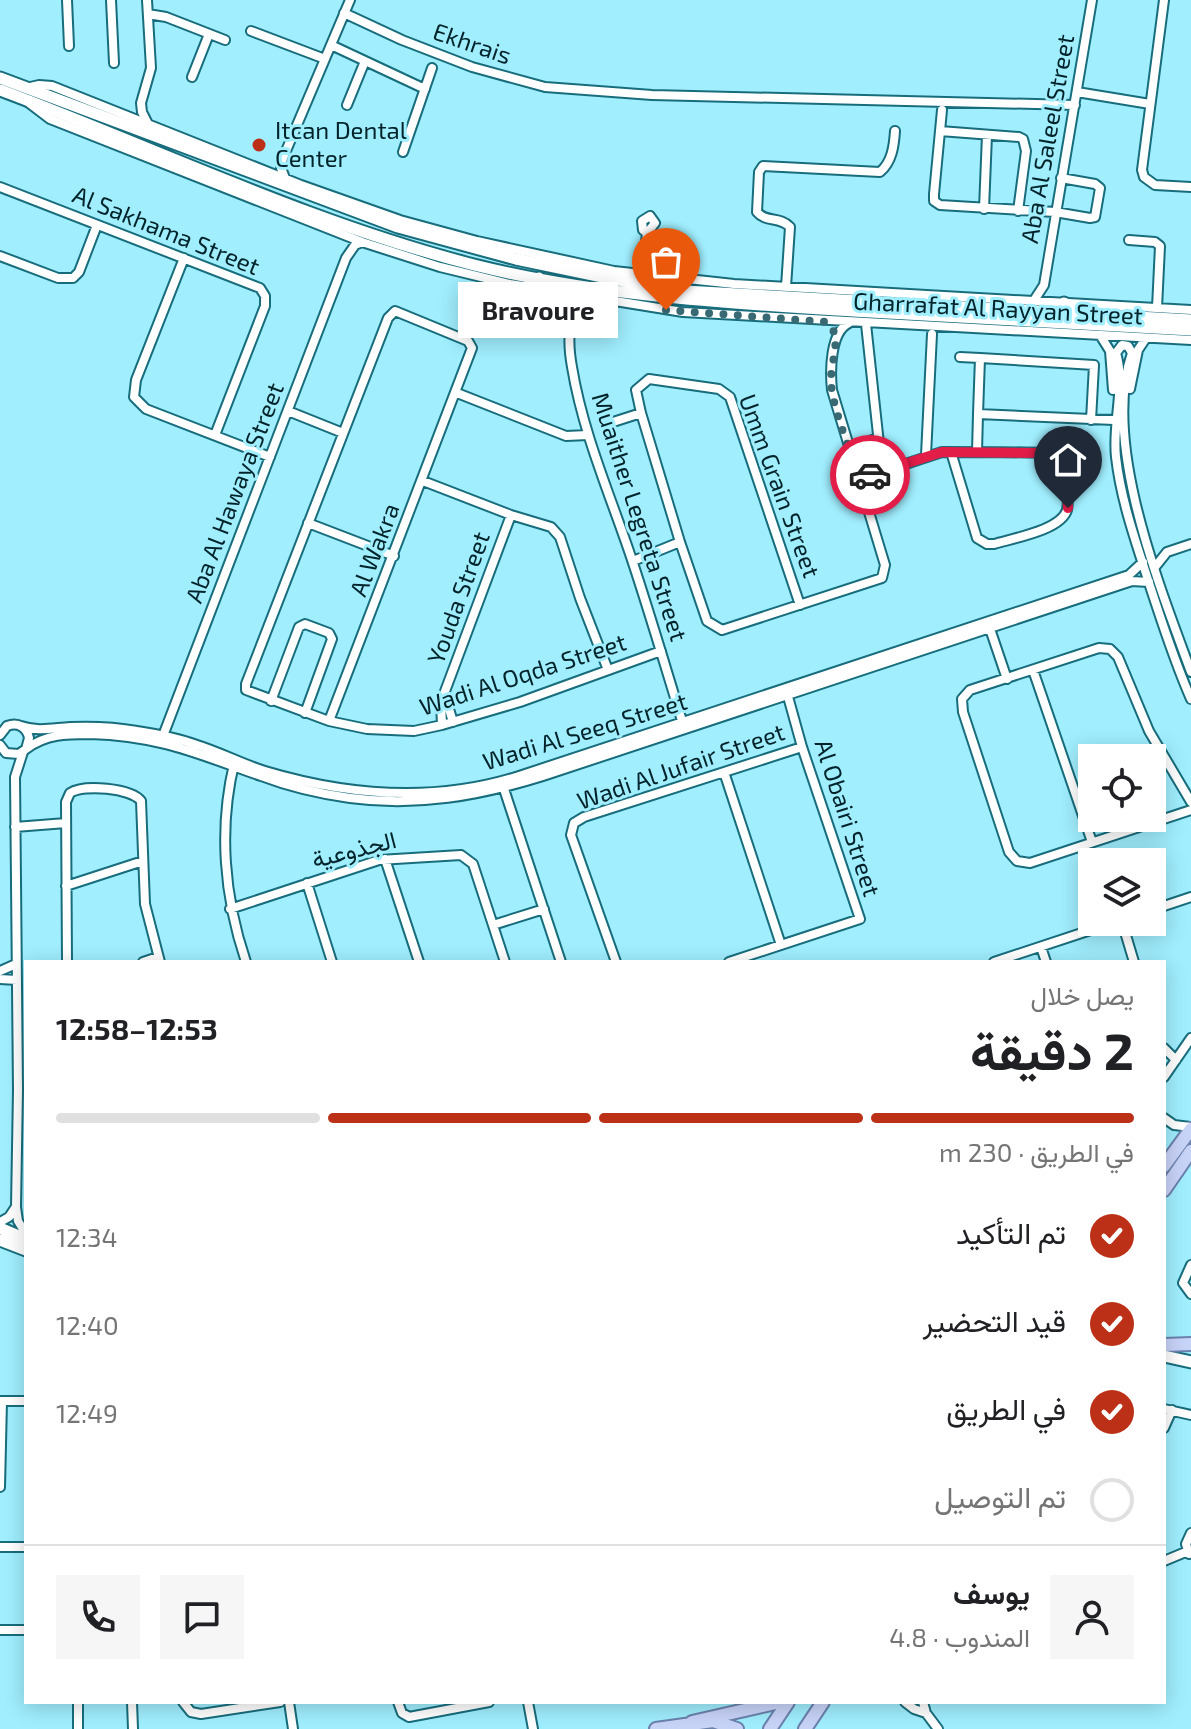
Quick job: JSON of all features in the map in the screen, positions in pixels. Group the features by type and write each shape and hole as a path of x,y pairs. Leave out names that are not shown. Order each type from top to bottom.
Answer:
{"main road":[{"name":"Gharrafat Al Rayyan Street","path":"0,78 25,94 385,244 539,278 733,304 1191,330"},
{"name":"Gharrafat Al Rayyan Street","path":"0,90 25,94 240,167 398,227 545,265 650,286 685,291 1191,320"},
{"path":"240,167 254,166"},
{"path":"301,185 316,195"},
{"path":"324,218 333,230"},
{"path":"539,278 549,291"},
{"path":"604,300 614,290"},
{"path":"999,310 1020,301"},
{"path":"1059,303 1091,315"},
{"path":"1080,324 1099,335"},
{"path":"1152,338 1166,328"},
{"path":"1166,1186 1186,1146 1191,1128"},
{"path":"1166,1164 1186,1146"},
{"path":"0,1228 24,1235"},
{"path":"0,1240 24,1249"},
{"path":"1166,1338 1191,1344"},
{"path":"1166,1345 1191,1344"},
{"path":"1166,1356 1191,1362"},
{"path":"656,1729 771,1704"},
{"path":"770,1729 787,1704"},
{"path":"805,1729 822,1704"},
{"path":"692,1722 722,1722 737,1729"}],"street":[{"path":"67,0 69,46"},
{"path":"111,0 114,63"},
{"path":"147,0 151,68 141,103 149,124"},
{"path":"285,178 281,168 283,158 350,0"},
{"name":"Aba Al Saleel Street","path":"1033,302 1044,285 1092,0"},
{"path":"1164,0 1142,170 1144,177 1155,185 1191,187"},
{"name":"Ekhrais","path":"344,13 472,67 545,87 652,95 1075,105"},
{"path":"148,14 166,17 225,40"},
{"path":"251,31 325,59"},
{"path":"192,77 209,34"},
{"path":"331,45 425,89"},
{"path":"347,105 365,61"},
{"path":"403,152 432,68"},
{"name":"Gharrafat Al Rayyan Street","path":"1191,310 786,287 642,275 465,238 400,220 301,185 52,86 25,94 50,119 362,242 385,244 468,275 584,298 683,312 1191,340"},
{"path":"1077,92 1150,104"},
{"path":"121,114 141,103"},
{"path":"942,110 934,201 947,207 1055,212 1094,218 1101,192 1095,184 1061,178"},
{"path":"786,287 790,227 784,221 763,218 757,212 759,172 763,166 880,172 894,148 895,131"},
{"path":"940,131 1019,137 1026,145 1018,211"},
{"path":"984,209 987,135"},
{"path":"266,171 283,158"},
{"name":"Al Sakhama Street","path":"0,187 257,286 265,296 265,306 215,435"},
{"path":"0,256 58,278 73,278 79,272 97,225"},
{"path":"642,275 647,233"},
{"name":"Aba Al Hawaya Street","path":"161,739 346,258 348,243 345,235"},
{"path":"1129,240 1155,242 1160,246 1157,308"},
{"name":"Aba Al Hawaya Street","path":"346,258 355,245 362,242"},
{"path":"184,258 136,380 134,397 146,409 270,457"},
{"path":"1044,285 1047,293 1059,303"},
{"name":"Muaither Legreta Street","path":"568,294 573,315 572,366 588,435 633,561 684,726"},
{"path":"573,315 584,298"},
{"name":"Wadi Al Oqda Street","path":"472,348 468,341 399,312 393,312 388,318 246,684 249,693 329,721 367,729 414,731 520,702 661,651"},
{"path":"827,322 837,336"},
{"path":"837,336 841,327 849,323"},
{"path":"866,324 880,453"},
{"path":"926,455 932,334"},
{"path":"1099,335 1107,342 1110,351 1115,454 1120,487 1177,666 1191,699"},
{"name":"Umm Grain Street","path":"800,605 730,397 719,389 649,379 636,390 680,542 707,621 722,630 800,605 882,578 885,572 832,390 831,373 837,336"},
{"path":"1125,429 1138,350 1152,338"},
{"path":"1114,422 1119,373 1116,353 1118,348 1125,345 1132,353 1127,372 1125,429 1134,496 1191,672"},
{"name":"Al Wakra","path":"329,721 472,348"},
{"path":"960,357 1094,365 1091,420"},
{"path":"977,452 980,358"},
{"path":"457,393 566,436 588,435"},
{"path":"288,411 343,433"},
{"path":"610,423 641,413"},
{"path":"978,414 1114,422"},
{"path":"850,448 878,438"},
{"path":"860,479 926,455 951,452 1050,453 1059,458 1066,473 1068,508 1063,518 1054,525 987,544 977,538 951,452"},
{"path":"423,481 551,527 560,537 580,600 608,670"},
{"name":"Youda Street","path":"442,725 439,710 511,515"},
{"path":"308,523 394,556"},
{"path":"633,561 680,542"},
{"path":"1155,567 1167,552 1191,544"},
{"path":"1148,546 1167,552"},
{"name":"Wadi Al Seeq Street","path":"989,625 1129,575 1143,562"},
{"name":"Wadi Al Seeq Street","path":"4,727 42,730 117,728 317,785 374,794 441,792 503,785 989,625 1132,581 1149,582"},
{"path":"271,701 299,627 308,625 329,633 332,639 305,713"},
{"path":"989,625 1007,679"},
{"path":"1191,802 1149,731 1115,652 1099,648 970,690 962,699 961,705 1009,852 1015,860 1028,863 1191,810"},
{"path":"1033,670 1092,842"},
{"name":"Al Obairi Street","path":"735,960 860,919 802,747 787,692"},
{"name":"Youda Street","path":"445,695 446,707 453,722"},
{"path":"16,770 29,735 21,726"},
{"path":"0,735 4,727"},
{"name":"Wadi Al Seeq Street","path":"2,749 15,755 43,739 69,734 161,739"},
{"name":"Wadi Al Jufair Street","path":"615,960 571,835 574,823 584,817 802,747"},
{"path":"2,749 12,758 16,770 16,964 21,1133 16,1207 24,1232"},
{"path":"235,762 226,806 227,882 230,909 245,960"},
{"path":"724,772 781,945"},
{"path":"503,785 560,960"},
{"path":"67,960 67,797 74,790 83,788 133,793 142,805 145,904 159,960"},
{"path":"15,827 66,823"},
{"name":"الجذوعية","path":"230,909 385,859 456,854 466,857 473,864 504,960"},
{"path":"385,859 418,960"},
{"path":"66,886 143,861"},
{"path":"307,883 331,960"},
{"path":"1166,905 1191,897"},
{"path":"493,925 544,909"},
{"path":"1000,960 1078,934"},
{"path":"1126,936 1133,960"},
{"path":"1041,947 1045,960"},
{"path":"0,971 16,964"},
{"path":"0,979 17,980"},
{"path":"1166,1074 1191,1038"},
{"path":"1166,1050 1176,1060"},
{"path":"1166,1119 1174,1125 1191,1128"},
{"path":"1174,1125 1186,1146"},
{"path":"0,1222 9,1217 16,1207"},
{"path":"1191,1265 1183,1283 1191,1294"},
{"path":"0,1487 1,1401 24,1401"},
{"path":"1168,1410 1191,1415"},
{"path":"1166,1560 1189,1553 1186,1541 1191,1533"},
{"path":"0,1547 24,1547"},
{"path":"0,1630 24,1630"},
{"path":"78,1704 78,1729"},
{"path":"132,1704 133,1729"},
{"path":"185,1704 191,1712 201,1714 258,1704"},
{"path":"289,1704 293,1729"},
{"path":"399,1704 402,1713 409,1717 478,1704"},
{"path":"528,1704 533,1729"},
{"path":"908,1704 926,1713"},
{"path":"924,1704 938,1729"}],"way so far":[{"path":"666,310 827,322 831,325 837,336 831,373 832,390 860,479 870,475"}],"place":[{"name":"Itcan Dental Center","path":"259,145"},
{"name":"Bravoure","path":"666,310"}],"route":[{"path":"870,475 942,452 1050,453 1059,458 1066,473 1068,508"}]}
